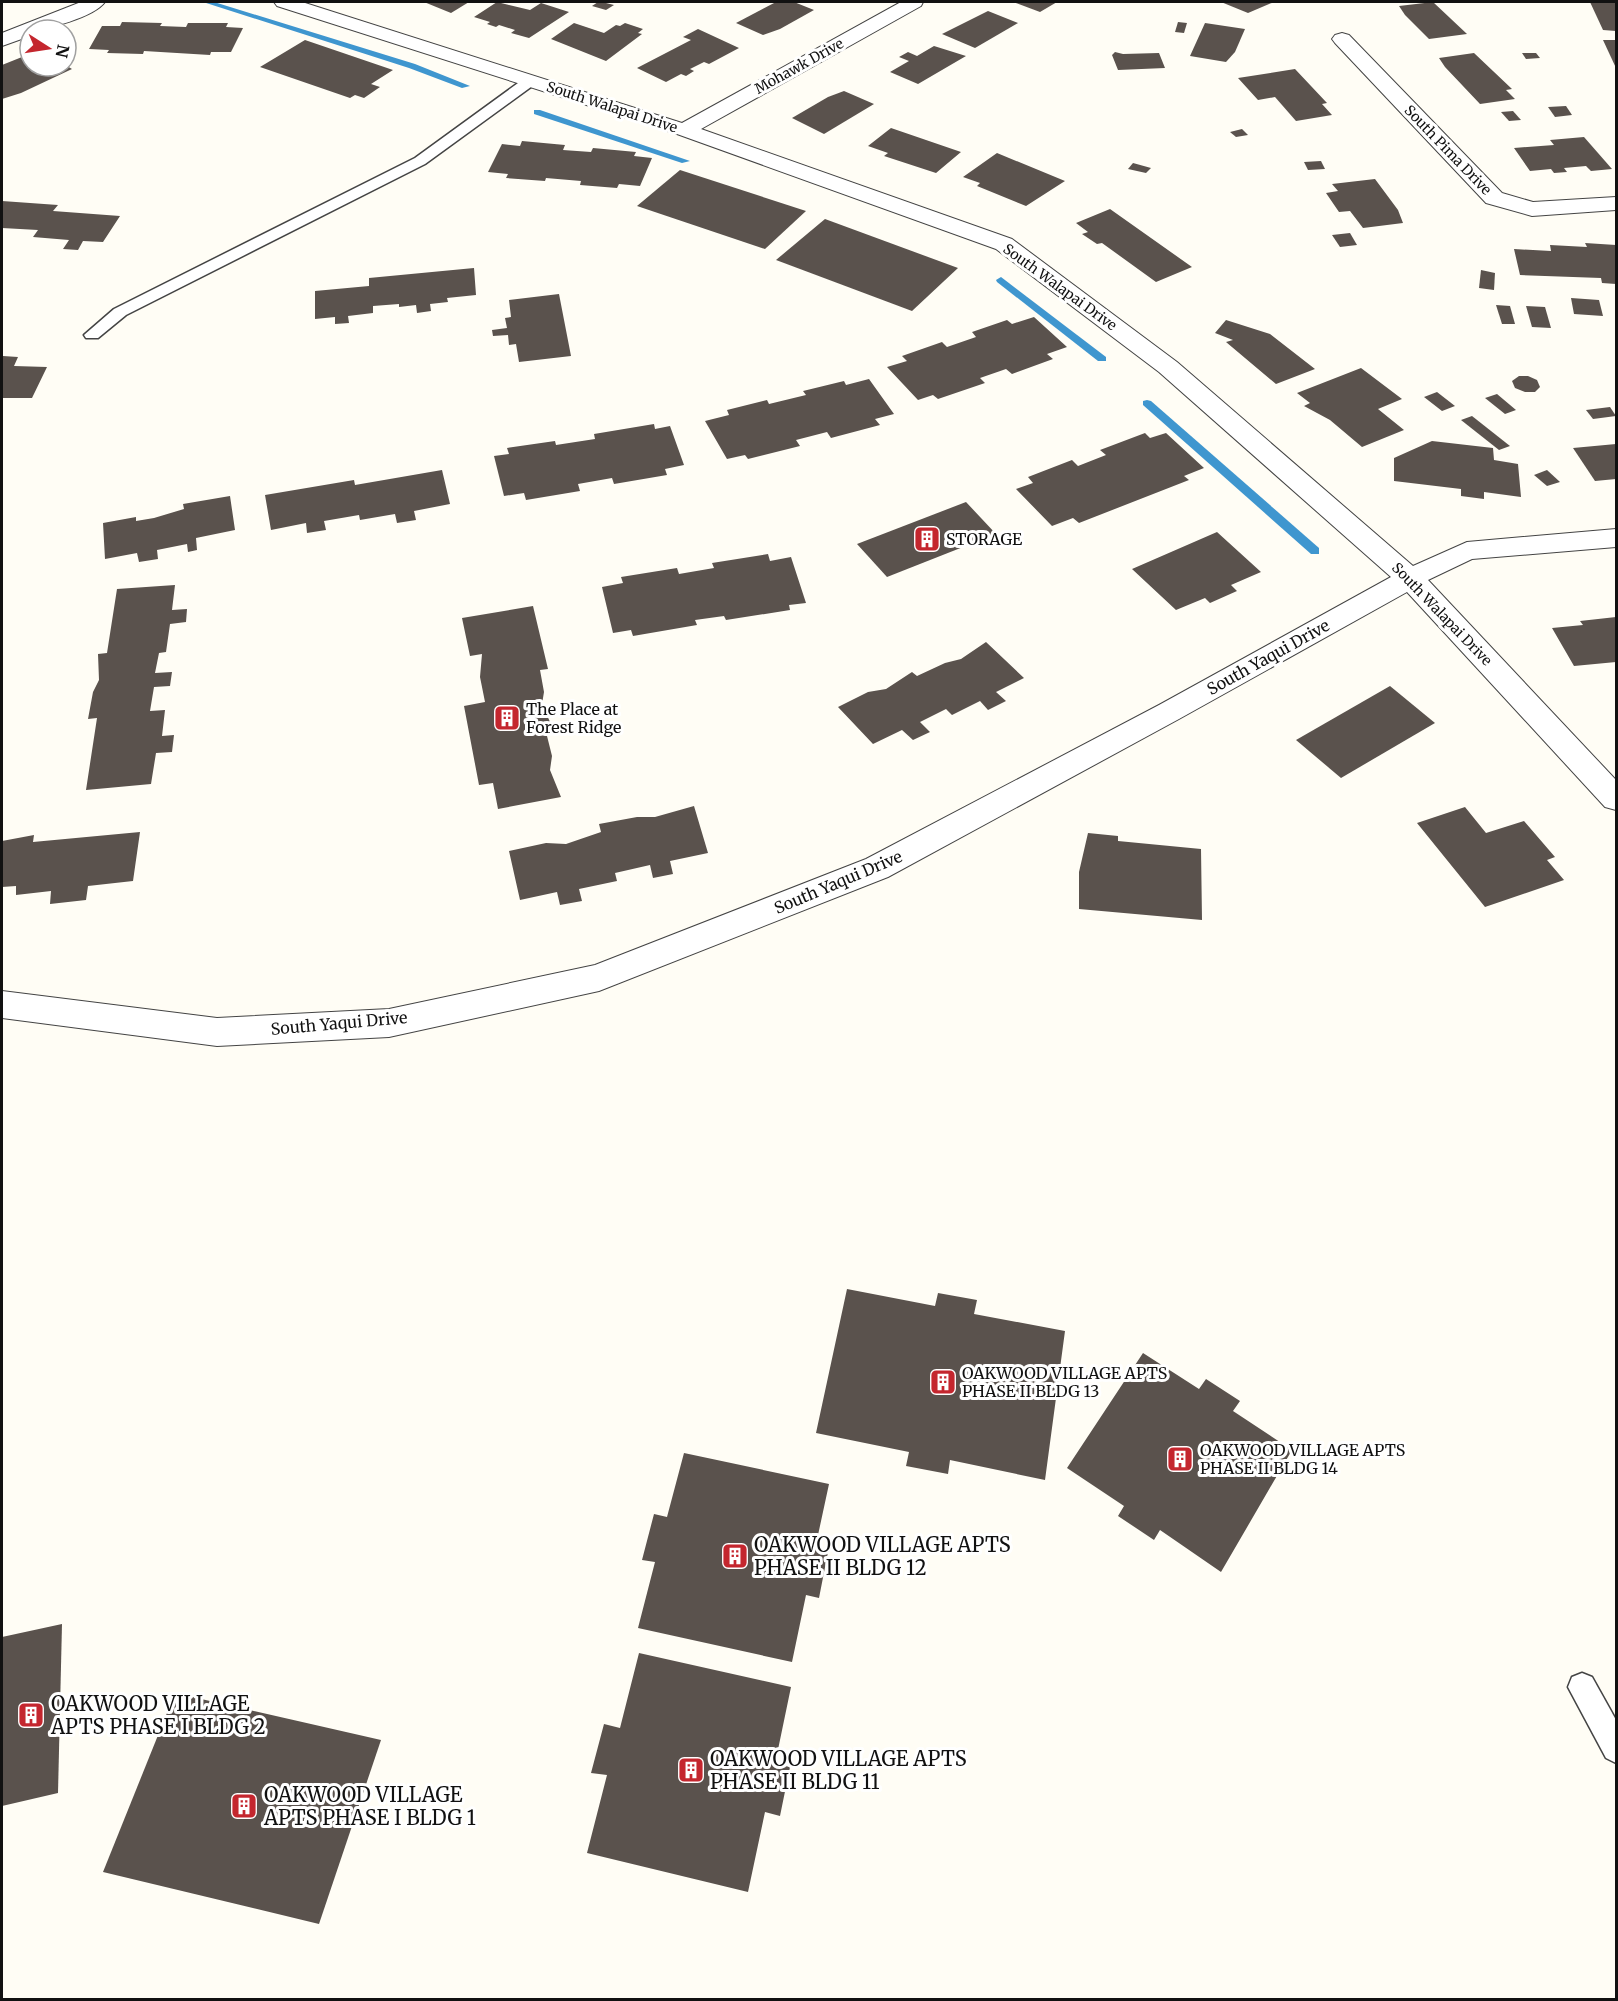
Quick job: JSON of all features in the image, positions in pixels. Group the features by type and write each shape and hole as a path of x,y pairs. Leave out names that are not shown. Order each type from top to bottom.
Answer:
{"street":[{"path":"2,40 95,2"},
{"name":"South Walapai Drive","path":"284,2 684,130 1004,244 1168,367 1410,578 1617,799"},
{"name":"Mohawk Drive","path":"684,130 914,2"},
{"name":"South Pima Drive","path":"1342,39 1494,198 1532,209 1617,204"},
{"name":"South Yaqui Drive","path":"2,1005 217,1032 389,1023 599,978 877,868 1169,712 1410,578 1467,551 1617,538"}],"lane":[{"path":"92,335 120,312 420,161 530,81"},
{"path":"1582,1688 1617,1748"}],"building":[{"path":"424,2 469,2 451,13"},
{"path":"497,2 530,10 541,3 569,12 529,38 511,33 515,30 499,25 496,27 487,24 490,22 474,17"},
{"path":"598,2 614,5 606,10 592,6"},
{"path":"776,2 794,2 814,10 780,29 763,35 736,23"},
{"path":"1013,2 1057,2 1040,12"},
{"path":"1221,2 1274,2 1248,13"},
{"path":"1433,2 1467,34 1429,39 1399,6"},
{"path":"1590,2 1616,2 1616,31 1603,30"},
{"path":"988,11 1018,23 975,48 942,34"},
{"path":"122,22 162,23 160,26 186,27 188,23 228,23 226,27 243,28 231,52 211,52 210,55 144,51 143,54 107,53 109,50 89,49 102,26 120,26"},
{"path":"1178,22 1187,23 1184,33 1175,32"},
{"path":"574,23 604,33 616,25 620,26 625,23 643,29 638,33 642,34 606,61 551,39"},
{"path":"1205,23 1245,29 1235,52 1226,62 1190,56"},
{"path":"698,29 739,48 709,64 704,62 690,69 694,71 686,76 681,74 666,82 637,68 691,40 683,37"},
{"path":"305,40 393,70 371,84 380,87 364,98 355,95 350,98 260,67"},
{"path":"1603,40 1616,40 1616,68"},
{"path":"934,46 966,56 918,84 890,72 909,61 899,57 908,52 917,56"},
{"path":"1115,52 1123,54 1159,53 1165,68 1118,70 1112,55"},
{"path":"1474,53 1512,89 1506,90 1515,99 1480,104 1439,58"},
{"path":"1522,53 1536,53 1540,58 1526,59"},
{"path":"18,59 18,78 53,78 2,99 2,65"},
{"path":"1295,69 1327,103 1322,104 1332,115 1296,121 1275,97 1258,100 1238,78"},
{"path":"844,91 874,104 824,134 792,118 828,97"},
{"path":"1566,106 1572,115 1555,117 1548,107"},
{"path":"1513,111 1521,120 1509,121 1501,112"},
{"path":"891,128 961,152 936,173 884,156 888,153 868,146"},
{"path":"1242,129 1248,135 1236,137 1230,132"},
{"path":"1584,137 1612,169 1591,171 1586,166 1564,168 1567,172 1554,173 1551,169 1530,171 1514,148 1554,145 1550,140"},
{"path":"522,141 565,145 563,150 591,152 593,148 636,152 634,156 652,158 640,186 619,184 617,188 580,185 581,181 506,178 508,174 488,172 502,144 520,146"},
{"path":"997,153 1065,181 1026,206 977,186 980,183 963,177"},
{"path":"1321,161 1325,169 1308,170 1304,162"},
{"path":"1133,163 1151,168 1146,173 1128,169"},
{"path":"680,170 806,211 765,249 637,206"},
{"path":"1375,179 1398,210 1403,223 1363,228 1350,211 1339,212 1326,193 1338,191 1332,184"},
{"path":"2,201 58,205 53,211 120,216 103,242 83,241 78,250 63,249 69,240 33,237 38,230 2,228"},
{"path":"1110,209 1192,267 1156,282 1102,243 1097,244 1082,234 1088,232 1076,223"},
{"path":"825,219 958,268 912,311 776,260"},
{"path":"1350,233 1357,245 1340,247 1332,235"},
{"path":"1585,243 1616,245 1616,284 1602,283 1601,278 1520,275 1514,249 1551,251 1550,245 1587,247"},
{"path":"474,268 476,295 447,298 448,302 430,304 431,311 417,313 416,305 399,307 399,304 373,306 373,313 348,316 349,323 335,324 335,317 315,319 315,291 369,286 369,278"},
{"path":"1481,270 1495,273 1494,290 1479,288"},
{"path":"559,294 571,356 519,362 516,344 509,345 508,335 493,336 492,330 507,328 505,318 511,317 509,300"},
{"path":"1571,298 1599,300 1603,316 1574,314"},
{"path":"1496,305 1510,306 1515,324 1502,324"},
{"path":"1526,306 1545,307 1551,328 1532,327"},
{"path":"1034,317 1067,347 1047,354 1053,359 1012,374 1006,369 980,378 985,383 938,399 933,395 918,400 887,367 907,361 902,356 942,342 947,347 976,337 972,332 1007,320 1012,324"},
{"path":"1226,320 1270,334 1315,369 1276,384 1226,342 1233,340 1215,333"},
{"path":"3,356 18,357 14,366 47,367 32,398 2,398"},
{"path":"1361,368 1402,399 1378,409 1404,430 1362,447 1330,420 1304,406 1310,403 1297,393"},
{"path":"1519,376 1528,376 1537,380 1540,387 1535,392 1525,392 1515,388 1512,381"},
{"path":"869,379 894,414 875,419 880,425 831,438 827,432 796,440 800,446 748,459 745,455 727,459 705,421 729,415 727,410 767,400 769,404 806,395 803,391 844,381 846,385"},
{"path":"1437,392 1455,406 1442,411 1424,397"},
{"path":"1497,394 1516,410 1505,414 1485,398"},
{"path":"1610,407 1616,416 1593,419 1586,410"},
{"path":"1472,416 1510,446 1499,450 1461,420"},
{"path":"654,424 655,429 670,426 684,465 665,469 667,475 614,484 612,478 578,484 580,491 526,500 524,493 504,496 494,456 509,454 507,448 555,441 556,445 595,439 594,434"},
{"path":"1145,433 1150,438 1166,433 1204,468 1184,476 1189,480 1079,523 1073,518 1052,526 1016,489 1033,483 1028,477 1072,460 1078,466 1106,455 1100,450"},
{"path":"1432,441 1493,448 1494,460 1518,464 1521,497 1484,492 1484,499 1461,496 1461,489 1394,481 1394,458"},
{"path":"1616,444 1616,479 1595,481 1573,448"},
{"path":"442,470 450,504 414,511 416,520 397,523 395,514 360,520 359,515 324,521 326,530 307,533 306,523 271,530 265,495 354,480 355,485"},
{"path":"1547,470 1560,482 1547,486 1534,475"},
{"path":"230,496 235,530 196,538 197,550 188,552 187,544 157,550 158,559 139,562 137,553 105,559 103,523 136,517 136,521 154,518 184,509 183,504"},
{"name":"STORAGE","path":"966,502 996,534 887,577 857,544"},
{"path":"1217,532 1261,572 1231,585 1237,591 1210,603 1205,598 1176,610 1132,569"},
{"path":"768,554 770,561 791,557 806,603 789,605 790,610 726,620 724,616 695,620 697,625 633,636 631,630 613,633 602,587 623,583 621,577 677,568 679,574 714,568 712,563"},
{"path":"175,585 172,610 187,609 186,622 170,624 166,652 159,653 155,673 172,672 170,686 154,687 150,711 165,710 162,736 174,735 172,752 156,753 151,784 86,790 97,718 88,719 93,692 99,680 98,654 107,653 117,589"},
{"name":"The Place at Forest Ridge","path":"533,606 548,669 540,670 544,692 542,704 554,731 546,732 552,756 550,770 561,797 498,809 493,783 479,785 464,706 485,702 480,677 482,654 470,656 462,618"},
{"path":"1616,617 1616,662 1574,666 1552,628 1583,625 1580,621"},
{"path":"986,642 1024,678 996,692 1006,701 988,710 980,701 952,715 946,709 920,722 930,732 913,740 902,730 873,744 838,707 868,692 886,689 912,672 917,676 945,663 961,659"},
{"path":"1390,686 1435,723 1341,778 1296,740"},
{"path":"694,806 708,853 670,861 673,874 653,878 650,865 615,873 617,881 579,889 582,901 560,905 557,892 520,900 509,851 546,843 566,844 601,832 599,824 637,817 655,817"},
{"path":"1465,807 1486,833 1524,821 1555,857 1547,860 1564,880 1485,907 1417,823"},
{"path":"140,832 133,881 88,886 86,900 50,904 51,891 16,895 16,886 2,887 2,841 34,835 33,842"},
{"path":"1088,833 1118,836 1118,841 1201,849 1202,920 1079,909 1079,872"},
{"name":"OAKWOOD VILLAGE APTS PHASE II BLDG 13","path":"847,1289 935,1306 938,1293 977,1300 974,1314 1065,1331 1045,1480 950,1460 948,1474 906,1466 909,1452 816,1433"},
{"name":"OAKWOOD VILLAGE APTS PHASE II BLDG 14","path":"1143,1353 1199,1389 1206,1379 1240,1401 1233,1411 1292,1450 1221,1572 1160,1530 1154,1540 1118,1516 1124,1506 1067,1468"},
{"name":"OAKWOOD VILLAGE APTS PHASE II BLDG 12","path":"684,1453 829,1484 815,1549 828,1552 819,1598 806,1595 792,1662 638,1628 655,1562 642,1560 654,1514 667,1517"},
{"name":"OAKWOOD VILLAGE APTS PHASE I BLDG 2","path":"62,1624 58,1793 2,1806 2,1637"},
{"name":"OAKWOOD VILLAGE APTS PHASE II BLDG 11","path":"639,1653 791,1687 775,1764 790,1767 780,1816 765,1812 748,1892 587,1853 607,1775 591,1773 604,1724 620,1728"},
{"name":"OAKWOOD VILLAGE APTS PHASE I BLDG 1","path":"175,1693 381,1740 319,1924 103,1872"}],"waterway":[{"path":"207,2 412,66 465,86"},
{"path":"537,112 685,161"},
{"path":"1001,280 1102,359"},
{"path":"1147,403 1315,551"}],"place":[{"name":"STORAGE","path":"927,539"},
{"name":"The Place at Forest Ridge","path":"507,718"},
{"name":"OAKWOOD VILLAGE APTS PHASE II BLDG 13","path":"943,1382"},
{"name":"OAKWOOD VILLAGE APTS PHASE II BLDG 14","path":"1180,1459"},
{"name":"OAKWOOD VILLAGE APTS PHASE II BLDG 12","path":"735,1556"},
{"name":"OAKWOOD VILLAGE APTS PHASE I BLDG 2","path":"31,1715"},
{"name":"OAKWOOD VILLAGE APTS PHASE II BLDG 11","path":"691,1770"},
{"name":"OAKWOOD VILLAGE APTS PHASE I BLDG 1","path":"244,1806"}]}
